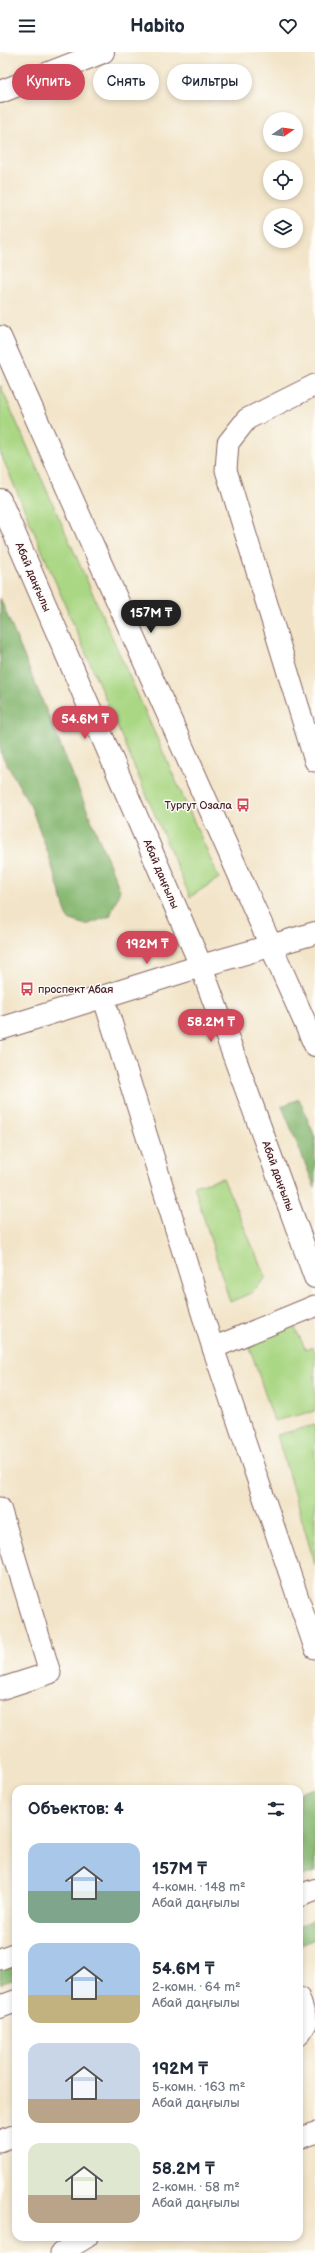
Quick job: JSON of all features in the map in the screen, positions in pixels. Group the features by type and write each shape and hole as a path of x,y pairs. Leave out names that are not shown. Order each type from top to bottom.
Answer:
{"main road":[{"path":"0,92 103,52"},
{"path":"0,337 272,945 315,1045"},
{"name":"Абай даңғылы","path":"0,500 201,966 315,1277"},
{"path":"0,1029 201,966 315,933"},
{"path":"303,1894 315,1890"},
{"path":"0,2007 12,2002"}],"lane":[{"path":"315,385 247,419 228,443 226,470 315,761"},
{"path":"103,996 213,1348 315,1648"},
{"path":"213,1348 315,1306"},
{"path":"0,1508 50,1673 0,1689"},
{"path":"0,1959 12,1954"},
{"path":"303,2010 307,2022 303,2028"},
{"path":"303,2137 315,2133"},
{"path":"0,2141 12,2136"},
{"path":"61,2253 80,2241"}],"green space":[{"path":"0,385 219,878 190,897 0,452"},
{"path":"0,598 120,890 110,916 86,925 68,919 48,853 31,807 0,752"},
{"path":"299,1099 315,1137 315,1188 282,1106"},
{"path":"223,1178 266,1278 251,1293 230,1302 194,1186"},
{"path":"292,1322 306,1350 313,1347 315,1352 315,1411 274,1421 247,1339"},
{"path":"315,1425 315,1565 277,1435"},
{"path":"315,1788 315,1872 303,1876 303,1792"},
{"path":"315,1919 315,1939 303,1944 303,1924"},
{"path":"12,1964 12,1980 0,1984 0,1969"}],"place":[{"name":"Тургут Озала","path":"243,805"},
{"name":"проспект Абая","path":"27,989"}]}
